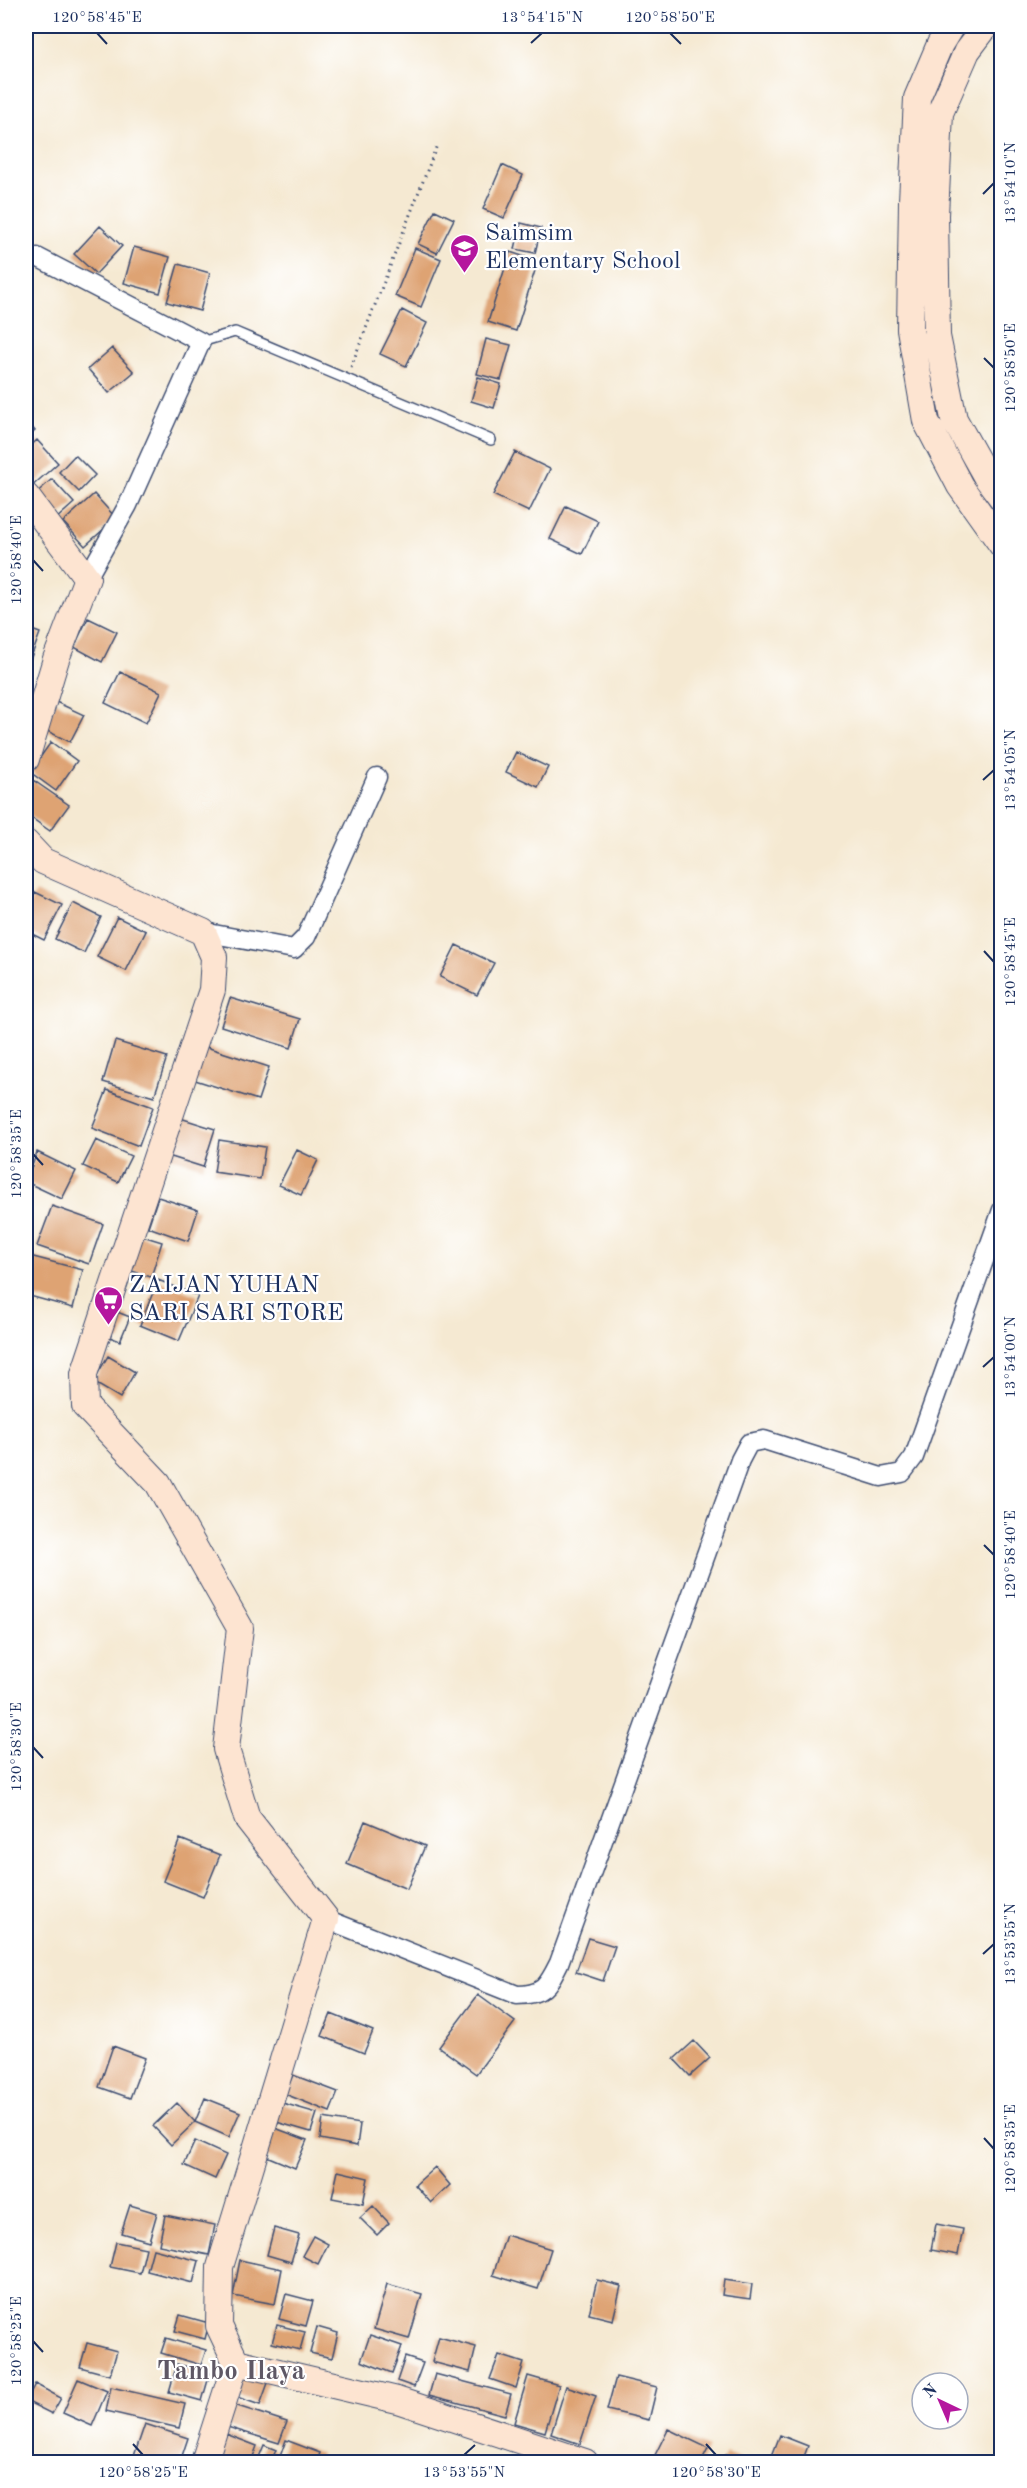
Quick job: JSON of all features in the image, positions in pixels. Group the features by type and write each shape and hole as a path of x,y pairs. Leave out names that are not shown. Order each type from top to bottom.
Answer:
{"street":[{"path":"951,26 940,44 917,98 912,201 910,329 926,421 960,486 1002,545"},
{"path":"986,26 967,51 940,113 935,215 937,336 954,419 987,478 1002,498"},
{"path":"26,759 56,659 87,578 128,505 201,342 37,257"},
{"path":"26,496 87,578"},
{"path":"26,843 43,861 203,932 294,949 306,937 376,777"},
{"path":"203,932 214,957 212,990 84,1374 85,1406 158,1483 240,1629 226,1749 247,1818 326,1919 517,1995 532,1995 548,1985 559,1963 740,1460 749,1443 764,1440 881,1477 902,1473 914,1457 1002,1210"},
{"path":"204,2463 236,2362 219,2326 220,2267 326,1919"},
{"path":"236,2362 397,2400 585,2463"}],"lane":[{"path":"201,342 235,332 347,377 491,440"}],"path":[{"path":"347,377 437,145"}],"building":[{"path":"502,165 523,175 504,218 483,209"},
{"path":"435,210 454,219 437,253 418,244"},
{"path":"521,223 541,228 535,253 515,249"},
{"path":"100,226 122,246 96,274 74,254"},
{"path":"134,247 170,257 160,293 124,283"},
{"path":"415,248 441,259 421,307 395,296"},
{"path":"510,252 538,261 516,331 488,322"},
{"path":"178,264 210,273 200,311 167,302"},
{"path":"402,310 427,323 406,366 380,354"},
{"path":"486,339 511,345 501,380 477,374"},
{"path":"112,348 134,372 109,393 88,369"},
{"path":"478,377 501,384 494,408 471,401"},
{"path":"26,420 35,431 26,439"},
{"path":"37,440 58,463 30,488 26,483 26,450"},
{"path":"515,452 550,469 529,512 493,495"},
{"path":"75,455 95,475 79,492 59,472"},
{"path":"52,479 74,503 55,520 33,496"},
{"path":"94,494 116,518 85,546 63,522"},
{"path":"566,506 598,521 582,554 550,539"},
{"path":"88,618 117,632 102,662 74,647"},
{"path":"26,628 40,633 26,671"},
{"path":"120,672 161,692 146,723 105,703"},
{"path":"56,702 84,715 70,742 43,729"},
{"path":"51,742 77,761 56,791 30,772"},
{"path":"516,752 548,767 538,787 506,772"},
{"path":"33,780 69,805 50,831 26,814 26,791"},
{"path":"35,892 62,905 44,940 26,931 26,912"},
{"path":"73,903 101,917 84,953 55,939"},
{"path":"117,917 146,931 126,971 97,957"},
{"path":"456,945 494,963 477,995 440,977"},
{"path":"230,998 300,1019 291,1048 221,1026"},
{"path":"115,1041 167,1057 154,1097 103,1082"},
{"path":"203,1046 269,1067 258,1100 192,1079"},
{"path":"107,1090 153,1107 139,1146 92,1128"},
{"path":"177,1117 215,1129 203,1167 165,1155"},
{"path":"96,1140 131,1156 118,1182 83,1166"},
{"path":"219,1140 265,1147 260,1179 214,1172"},
{"path":"297,1150 318,1160 301,1195 279,1185"},
{"path":"37,1152 76,1171 62,1199 26,1182"},
{"path":"158,1197 198,1210 188,1241 148,1227"},
{"path":"52,1206 103,1224 89,1264 37,1246"},
{"path":"136,1234 162,1242 151,1277 125,1269"},
{"path":"26,1255 83,1270 73,1308 26,1295"},
{"path":"158,1280 198,1296 179,1341 140,1325"},
{"path":"112,1310 130,1317 120,1341 102,1334"},
{"path":"26,1335 29,1335 27,1356 26,1356"},
{"path":"108,1356 135,1372 120,1398 93,1382"},
{"path":"365,1821 425,1846 407,1889 347,1864"},
{"path":"180,1839 220,1855 203,1897 163,1881"},
{"path":"588,1938 615,1946 603,1981 576,1972"},
{"path":"478,1995 515,2022 476,2074 439,2047"},
{"path":"331,2014 373,2031 364,2053 322,2036"},
{"path":"694,2041 710,2058 690,2076 674,2059"},
{"path":"113,2046 145,2058 130,2098 99,2087"},
{"path":"293,2075 338,2092 330,2112 285,2094"},
{"path":"205,2098 240,2112 229,2137 195,2122"},
{"path":"279,2102 317,2113 311,2132 273,2121"},
{"path":"177,2103 195,2122 171,2145 153,2126"},
{"path":"323,2118 360,2124 357,2146 320,2139"},
{"path":"275,2128 307,2140 295,2168 264,2155"},
{"path":"195,2141 226,2155 215,2179 184,2165"},
{"path":"435,2167 450,2185 431,2203 415,2185"},
{"path":"338,2171 368,2178 363,2204 332,2198"},
{"path":"130,2205 157,2213 149,2241 121,2233"},
{"path":"373,2206 389,2223 377,2235 360,2218"},
{"path":"165,2215 215,2225 209,2255 159,2245"},
{"path":"936,2224 963,2229 958,2255 931,2250"},
{"path":"274,2228 299,2235 291,2262 267,2255"},
{"path":"506,2235 551,2249 538,2289 493,2275"},
{"path":"313,2236 328,2244 318,2264 302,2256"},
{"path":"116,2242 146,2248 140,2273 110,2267"},
{"path":"153,2249 199,2261 193,2283 147,2271"},
{"path":"240,2260 282,2269 275,2304 233,2296"},
{"path":"597,2280 621,2286 613,2320 589,2314"},
{"path":"724,2280 752,2284 750,2299 722,2295"},
{"path":"387,2284 422,2294 409,2339 374,2329"},
{"path":"286,2294 313,2301 306,2326 279,2319"},
{"path":"180,2315 209,2323 205,2339 175,2331"},
{"path":"277,2325 305,2332 300,2350 272,2343"},
{"path":"317,2327 338,2333 332,2358 310,2353"},
{"path":"370,2335 402,2346 392,2373 361,2361"},
{"path":"439,2337 476,2347 470,2372 432,2362"},
{"path":"166,2338 206,2350 201,2365 161,2353"},
{"path":"87,2343 117,2351 110,2375 80,2367"},
{"path":"499,2355 524,2363 516,2388 490,2379"},
{"path":"405,2357 423,2363 414,2387 397,2381"},
{"path":"177,2364 210,2373 202,2401 169,2392"},
{"path":"242,2374 268,2383 260,2405 234,2396"},
{"path":"435,2374 511,2394 505,2415 429,2395"},
{"path":"528,2376 559,2385 545,2432 514,2423"},
{"path":"616,2377 657,2387 649,2420 607,2410"},
{"path":"78,2379 107,2391 92,2426 63,2413"},
{"path":"35,2384 61,2398 52,2414 26,2401"},
{"path":"566,2386 596,2396 580,2444 551,2434"},
{"path":"111,2387 185,2404 179,2428 106,2411"},
{"path":"231,2404 287,2422 279,2443 224,2426"},
{"path":"145,2424 188,2438 180,2462 143,2462 133,2459"},
{"path":"668,2429 708,2448 701,2462 666,2462 654,2457"},
{"path":"226,2434 257,2446 251,2462 215,2462"},
{"path":"780,2435 808,2446 802,2462 770,2461"},
{"path":"286,2440 320,2453 317,2462 278,2462"},
{"path":"264,2445 276,2450 271,2462 257,2462"},
{"path":"726,2454 747,2462 722,2462"}],"place":[{"name":"Saimsim Elementary School","path":"464,274"},
{"name":"ZAIJAN YUHAN SARI SARI STORE","path":"108,1326"}],"district":[{"name":"Tambo Ilaya","path":"231,2371"}]}
